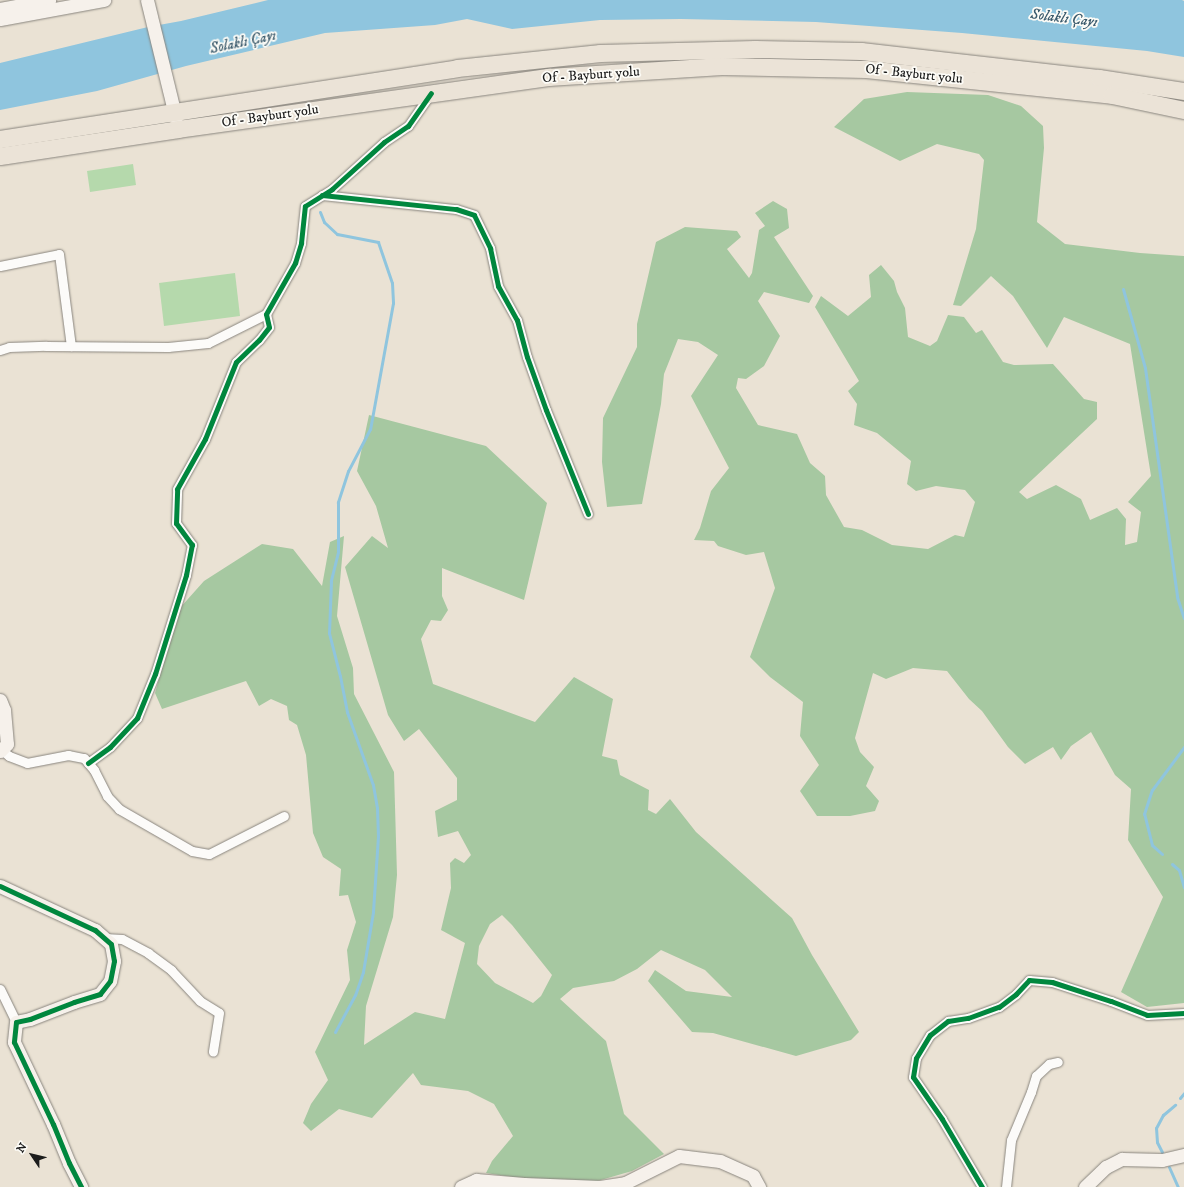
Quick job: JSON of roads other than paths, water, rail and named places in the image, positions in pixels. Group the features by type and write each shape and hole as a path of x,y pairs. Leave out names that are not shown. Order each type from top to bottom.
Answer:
{"highway":[{"name":"Of - Bayburt yolu","path":"0,138 174,107 473,66 600,53 755,49 861,51 1100,78 1184,91"},
{"name":"Of - Bayburt yolu","path":"0,156 178,129 548,77 722,66 859,69 1112,95 1184,110"}],"street":[{"path":"0,9 49,0"},
{"path":"0,19 104,0"},
{"path":"149,5 178,129"},
{"path":"0,350 9,347 168,347 208,343 266,314 295,263 302,243 304,206 322,195 355,169 384,142 408,126 431,93"},
{"path":"322,195 456,209 474,215 490,248 498,286 518,320 527,357 546,410 588,514"},
{"path":"0,266 59,254 71,346"},
{"path":"88,763 110,746 137,718 155,674 186,575 192,545 176,523 177,489 205,439 236,362 259,340 269,327 266,314"},
{"path":"0,700 4,710 6,744 1,750 9,756 27,763 68,755 84,758 94,770 107,796 119,809 192,851 209,854 284,816"},
{"path":"0,886 95,930 111,944 114,961 110,981 100,994 74,1002 30,1019 16,1022"},
{"path":"104,938 122,939 148,952 171,970 200,1001 219,1013 213,1052"},
{"path":"982,1187 942,1119 913,1077 916,1058 930,1035 948,1021 968,1018 999,1007 1016,994 1029,980 1052,982 1111,1001 1147,1015 1184,1013"},
{"path":"0,989 16,1022 14,1042 81,1187"},
{"path":"1006,1187 1011,1140 1032,1092 1036,1076 1049,1064 1058,1062"},
{"path":"461,1187 476,1180 524,1184 600,1187 624,1183 679,1156 720,1161 753,1176 759,1187"},
{"path":"1085,1187 1106,1167 1122,1159 1162,1160 1184,1156"}],"water":[{"name":"Solaklı Çayı","path":"268,0 1182,0 1184,1 1184,57 1147,51 962,33 816,22 681,19 600,20 512,29 467,19 435,25 325,33 186,66 97,91 0,110 0,63"}],"waterway":[{"path":"320,212 324,222 337,234 378,242 392,283 393,303 370,429 348,471 338,502 338,552 331,581 329,633 347,712 373,785 377,808 378,836 373,912 363,972 355,995 335,1032"},
{"path":"1123,289 1145,368 1177,597 1184,618"},
{"path":"1162,854 1152,845 1144,814 1152,790 1184,747"},
{"path":"1172,864 1179,870 1184,887"},
{"path":"1180,1098 1184,1093"},
{"path":"1162,1152 1157,1142 1156,1128 1163,1115 1175,1105"},
{"path":"1169,1167 1178,1187"}]}
